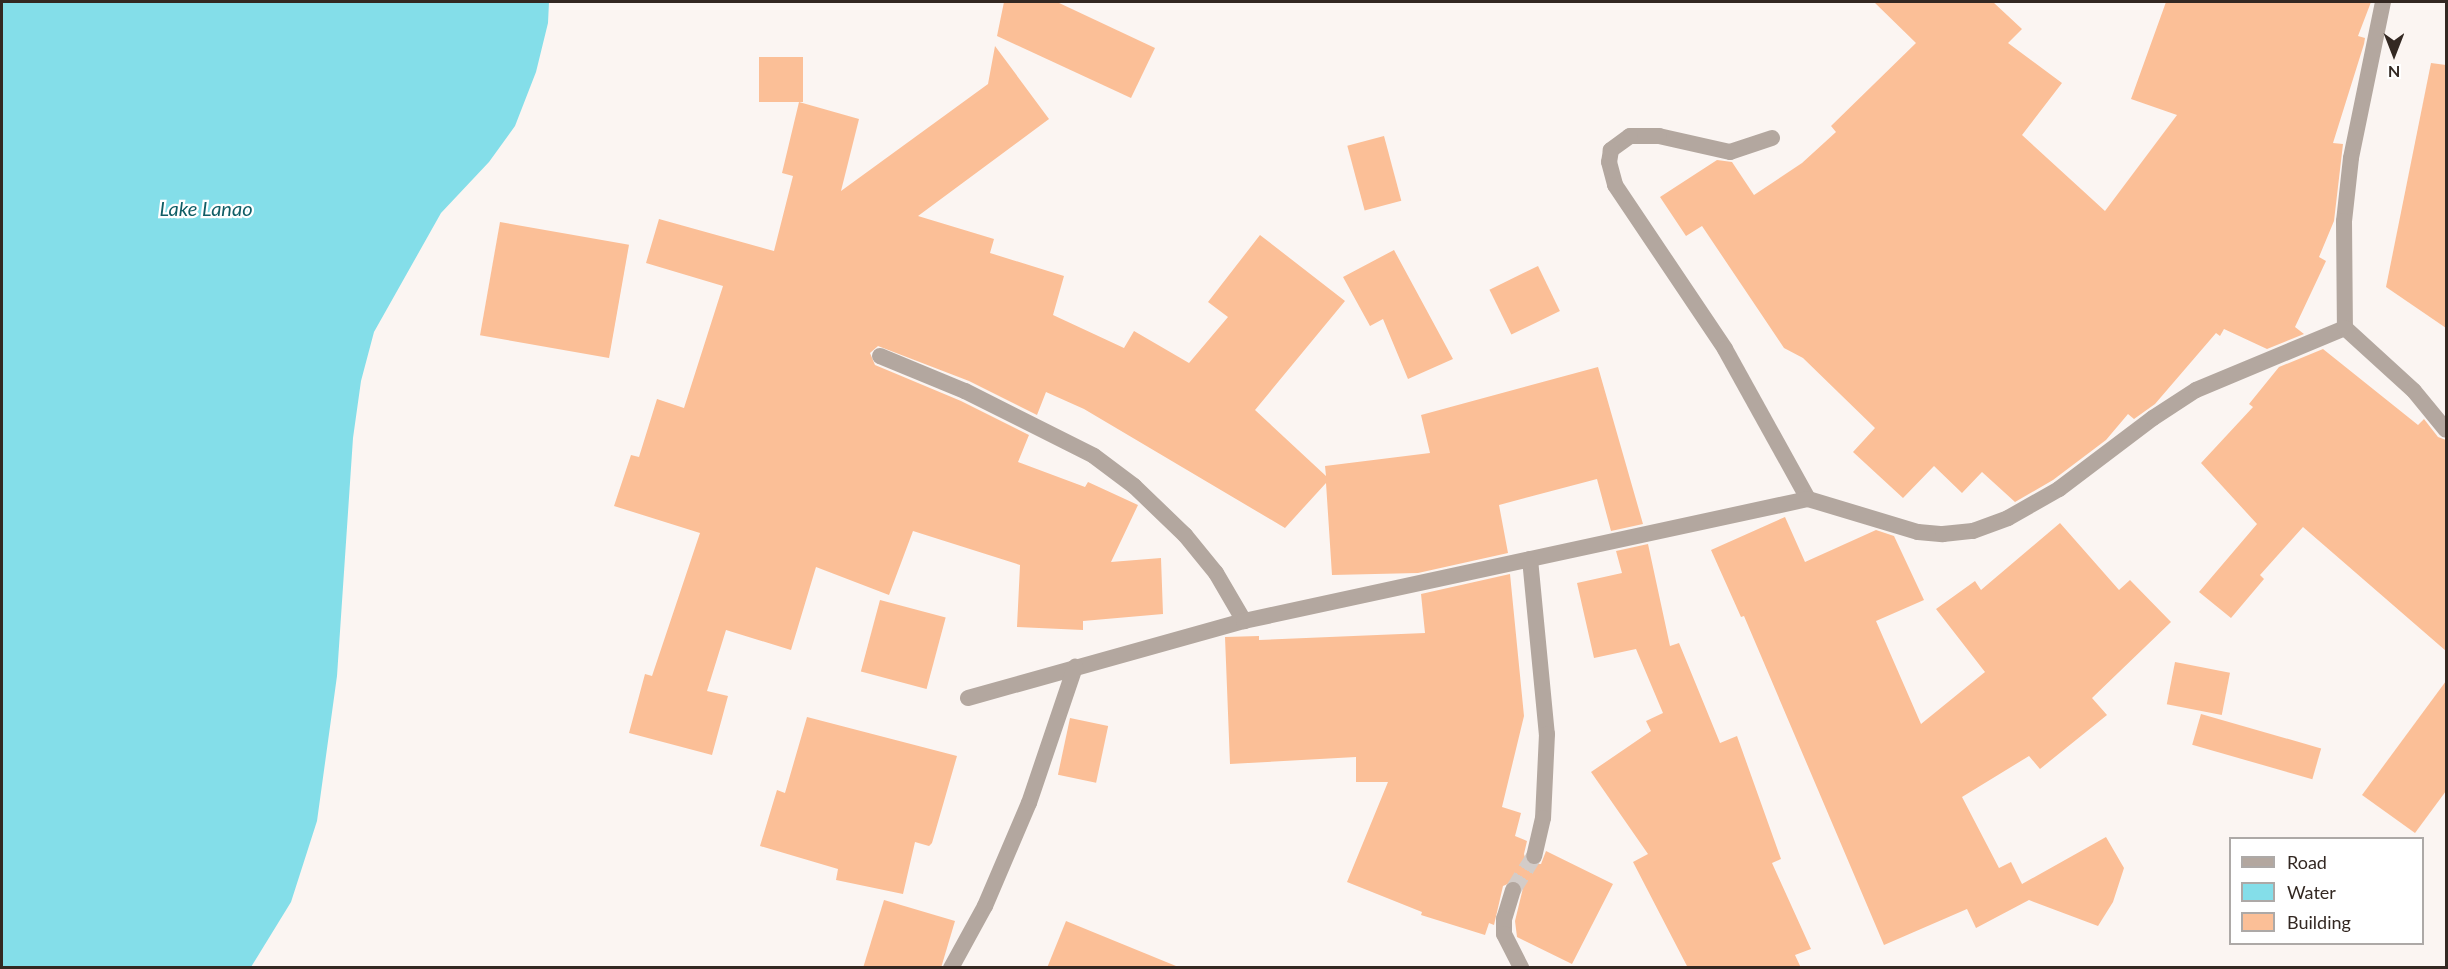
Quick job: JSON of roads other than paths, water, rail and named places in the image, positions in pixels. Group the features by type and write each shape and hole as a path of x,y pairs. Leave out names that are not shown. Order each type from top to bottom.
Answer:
{"street":[{"path":"2383,2 2351,158 2344,221 2345,328 2414,391 2446,430"},
{"path":"1772,138 1730,152 1659,136 1630,136 1611,150 1608,162 1615,185 1725,349 1808,499"},
{"path":"968,698 1244,621 1808,499 1918,532 1943,534 1973,531 2008,518 2059,489 2153,418 2196,390 2345,328"},
{"path":"880,356 965,391 1094,456 1134,486 1185,535 1216,573 1244,621"},
{"path":"1530,559 1547,734 1542,818 1534,856"},
{"path":"951,968 985,906 1029,803 1075,667"},
{"path":"1513,890 1504,919 1504,934 1521,968"}],"water":[{"name":"Lake Lanao","path":"2,2 549,2 548,23 536,72 515,126 489,162 441,213 374,332 361,381 353,438 337,676 317,821 291,902 251,967 2,967"}],"tunnel":[{"path":"1513,890 1534,856"}]}
